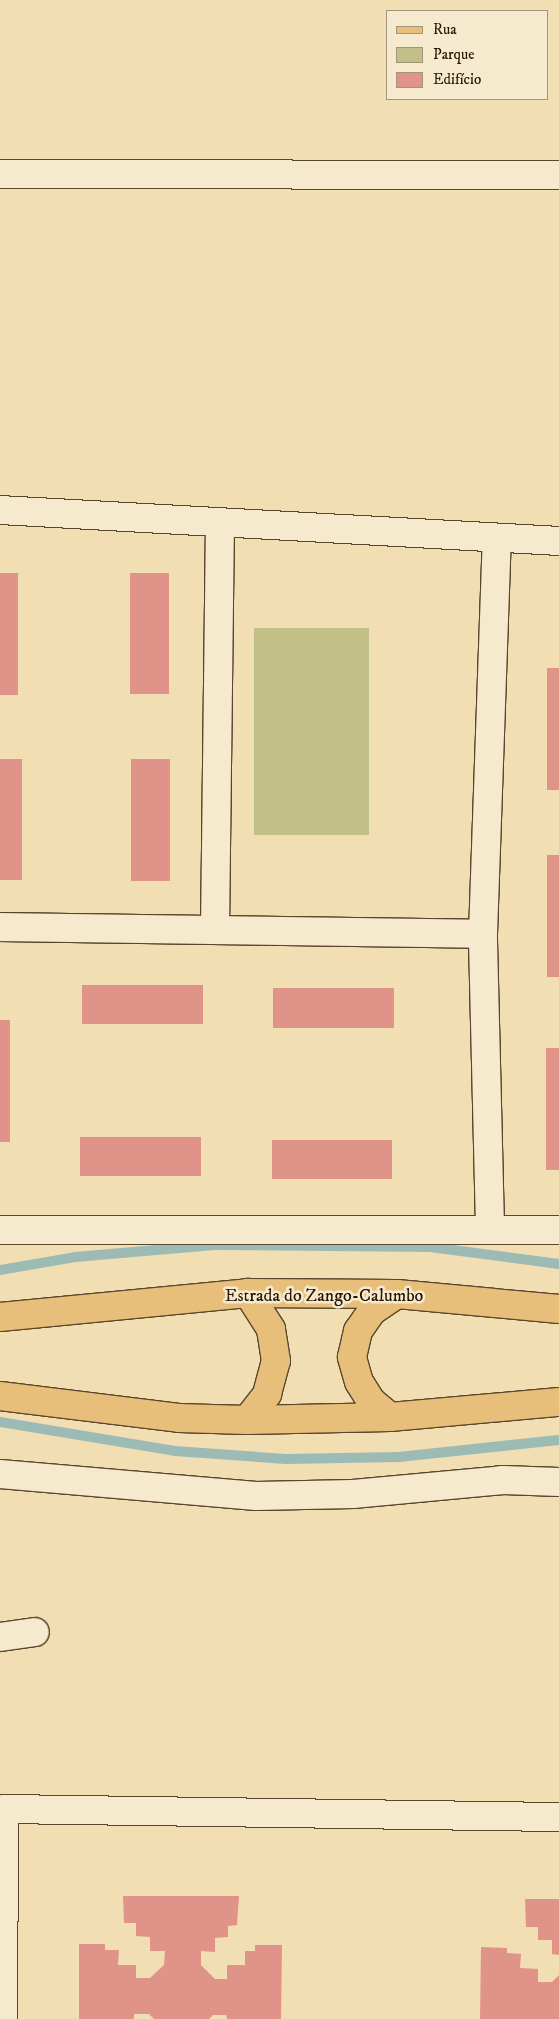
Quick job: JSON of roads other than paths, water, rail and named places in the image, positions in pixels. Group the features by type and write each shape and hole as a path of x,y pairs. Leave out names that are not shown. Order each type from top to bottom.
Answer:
{"main road":[{"name":"Estrada do Zango-Calumbo","path":"0,1317 248,1292 397,1294 559,1309"},
{"path":"247,1420 267,1394 276,1361 271,1329 248,1292"},
{"path":"390,1417 367,1395 359,1382 352,1357 358,1331 372,1311 397,1294"},
{"path":"0,1396 179,1418 247,1420 390,1417 559,1402"}],"street":[{"path":"0,174 559,175"},
{"path":"0,510 559,541"},
{"path":"215,930 220,523"},
{"path":"490,1227 483,934 497,538"},
{"path":"0,927 483,934"},
{"path":"0,1230 490,1227 559,1230"},
{"path":"0,1474 256,1496 353,1494 503,1480 559,1482"},
{"path":"0,1637 34,1632"},
{"path":"3,2019 2,1809 559,1818"}],"waterway":[{"path":"0,1270 75,1257 214,1245 430,1247 559,1264"},
{"path":"0,1422 175,1451 286,1459 399,1457 559,1440"}]}
